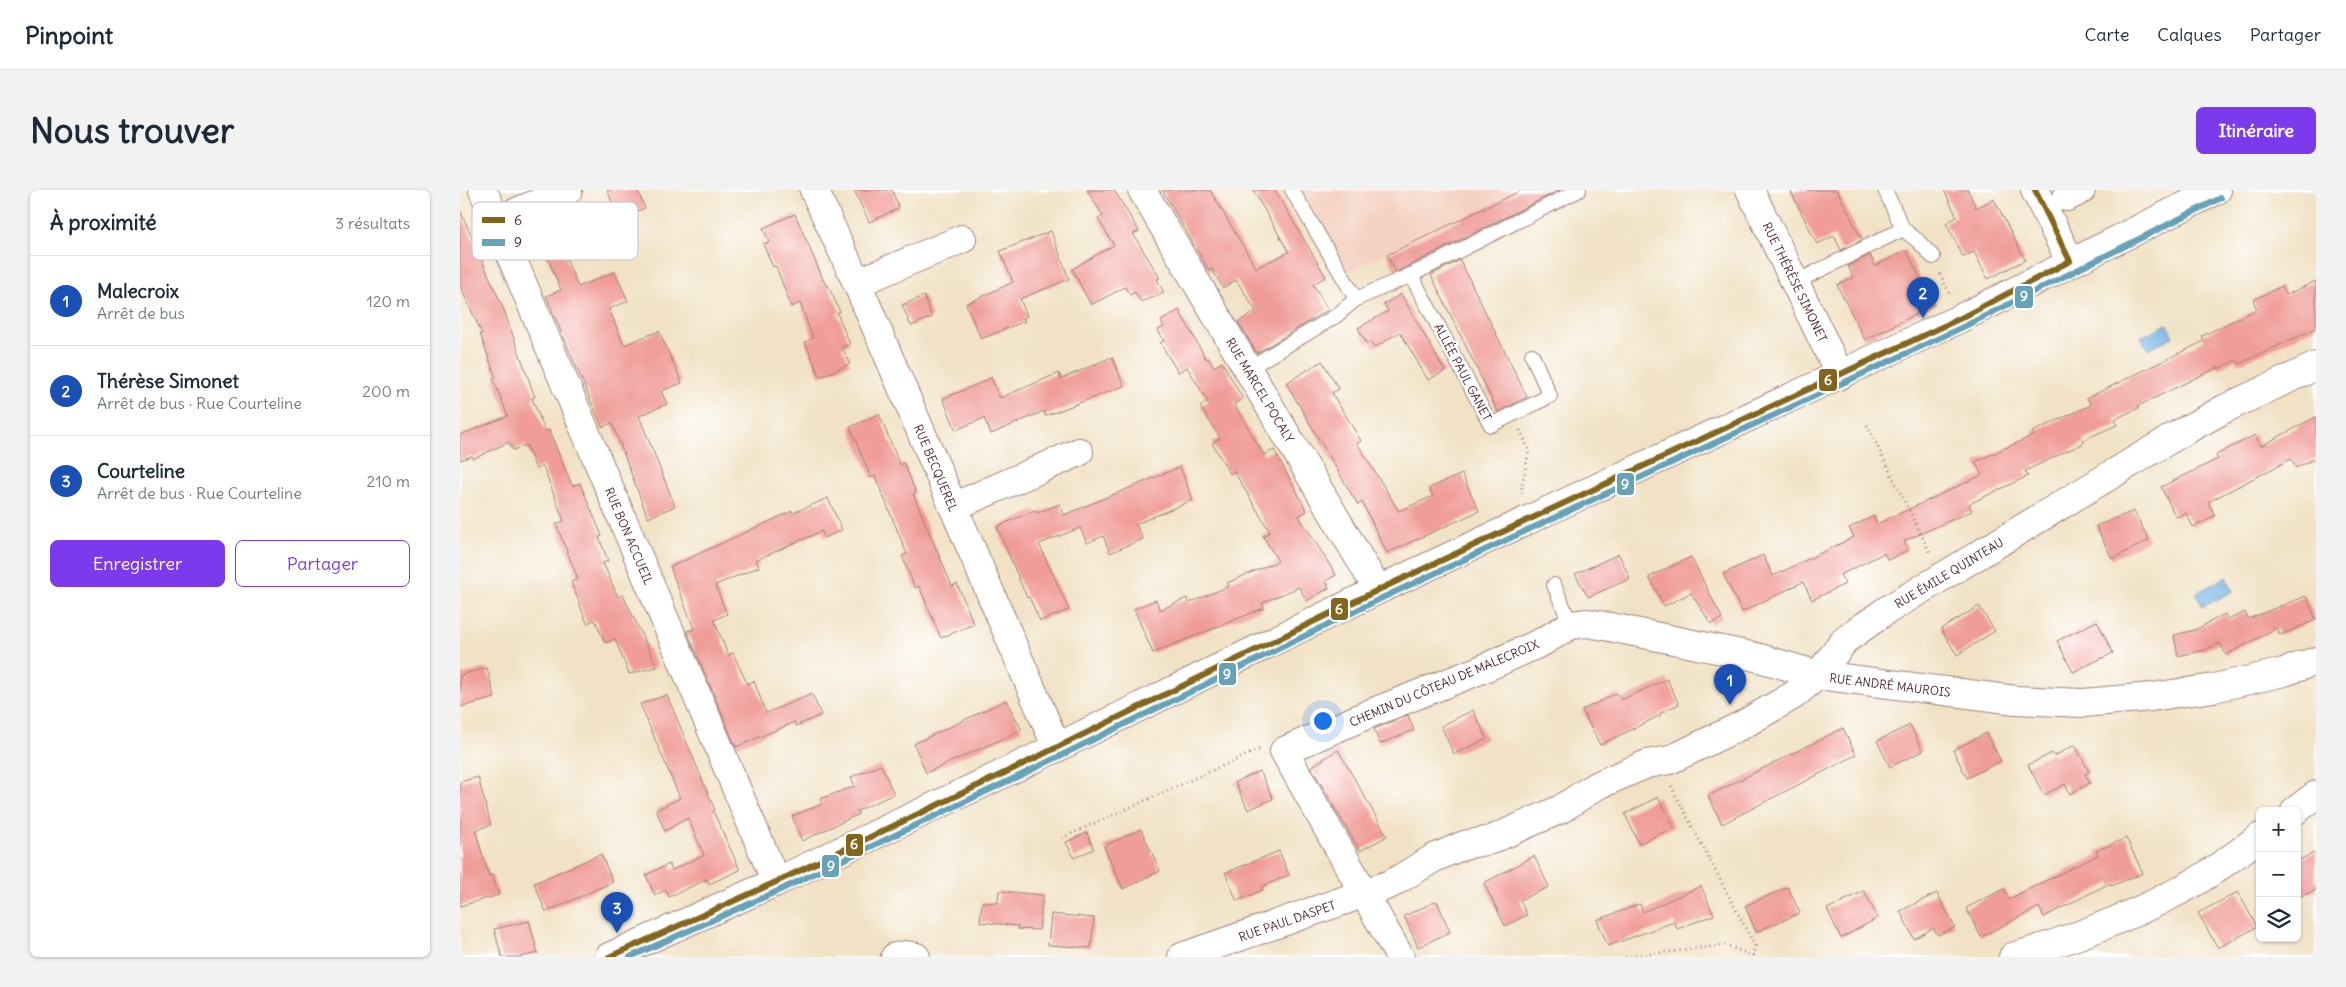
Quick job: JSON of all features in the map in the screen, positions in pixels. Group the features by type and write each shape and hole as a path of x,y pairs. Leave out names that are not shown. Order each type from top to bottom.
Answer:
{"street":[{"name":"RUE BON ACCUEIL","path":"483,190 488,202"},
{"path":"540,202 568,190"},
{"name":"RUE BECQUEREL","path":"814,190 857,283 1057,748"},
{"name":"RUE MARCEL POCALY","path":"1142,190 1378,590"},
{"name":"RUE THÉRÈSE SIMONET","path":"1750,190 1840,375"},
{"path":"2035,190 2070,261"},
{"path":"609,957 776,882 1057,748 1378,590 1961,318 2070,261 2217,190"},
{"path":"857,283 962,239"},
{"name":"RUE BON ACCUEIL","path":"513,260 776,882"},
{"name":"RUE ÉMILE QUINTEAU","path":"1818,675 1845,640 1860,628 2177,435 2226,408 2316,366"},
{"path":"953,508 1079,452"},
{"path":"1572,625 1588,623 1610,627 1756,657 1818,675"},
{"name":"CHEMIN DU CÔTEAU DE MALECROIX","path":"1284,751 1371,713 1480,670 1542,642 1572,625"},
{"name":"RUE ANDRÉ MAUROIS","path":"1363,895 1391,884 1434,858 1464,845 1491,840 1561,809 1596,786 1647,764 1670,760 1744,724 1794,695 1818,675 2016,700 2083,703 2151,697 2214,688 2284,672 2316,660"},
{"path":"1284,751 1363,895 1400,957"},
{"path":"2300,807 2316,795"},
{"path":"2013,957 2111,923 2154,903 2197,880 2256,840"},
{"name":"RUE PAUL DASPET","path":"1182,957 1363,895"},
{"path":"896,957 906,955 916,957"}],"lane":[{"path":"1292,190 1356,299"},
{"path":"1247,369 1336,316 1356,299 1411,275 1579,190"},
{"path":"1885,190 1903,229 1918,240 1933,257"},
{"path":"1796,282 1903,229"},
{"name":"ALLÉE PAUL GANET","path":"1411,275 1491,425 1513,416 1550,396 1532,355"},
{"path":"1554,585 1572,625"}],"path":[{"path":"1933,257 1961,318"},
{"path":"1513,416 1529,450 1521,492 1530,518"},
{"path":"1867,425 1943,577"},
{"path":"1062,838 1265,747 1284,751"},
{"path":"1625,957 1725,945 1755,956 1755,946 1659,763"}],"shaded area":[{"path":"1302,190 1521,190 1349,272"}],"water":[{"path":"2167,324 2173,337 2148,349 2141,337"},
{"path":"2226,577 2233,591 2203,607 2196,593"}],"building":[{"path":"607,190 637,190 645,208 638,211 638,202 612,202"},
{"path":"854,190 892,190 899,208 869,222"},
{"path":"1087,190 1114,190 1139,231 1133,234 1160,278 1157,279 1164,293 1141,302 1135,292 1130,295 1125,287 1091,305 1072,269 1114,245 1098,219 1103,216"},
{"path":"1162,190 1210,190 1256,268 1289,252 1253,190 1275,190 1326,277 1313,284 1328,310 1257,353 1238,322 1256,311 1236,280 1223,288 1212,269 1209,271"},
{"path":"1522,190 1560,190 1396,272 1387,255"},
{"path":"1790,190 1837,190 1862,240 1841,250 1834,236 1817,244"},
{"path":"1944,190 1968,190 1976,208 1994,199 2025,260 1988,279 1974,252 1963,257 1946,223 1957,217"},
{"path":"460,210 472,237 472,260 482,260 503,308 535,397 532,398 545,431 549,430 572,486 580,483 602,536 599,537 608,561 603,563 618,597 623,595 657,667 629,674 615,639 605,643 595,620 587,623 571,582 578,579 556,524 564,521 543,466 536,469 526,445 513,450 509,442 473,459 472,456 460,460 460,435 508,416 493,379 496,378 480,334 482,334 460,286"},
{"path":"795,214 826,286 828,285 840,312 837,313 850,344 842,347 850,364 820,377 805,342 813,338 800,303 791,307 776,266 773,267 763,244 769,242 763,228"},
{"path":"1051,231 1069,279 1020,299 1027,316 1023,318 1025,321 981,339 966,304 1013,282 1000,251"},
{"path":"1906,250 1934,305 1865,340 1837,285 1853,277 1848,266 1870,255 1875,266"},
{"path":"548,260 567,260 578,287 615,272 628,301 609,309 624,345 659,331 682,383 661,391 667,404 639,416 675,506 648,518 612,423 602,427 546,296 561,290"},
{"path":"1460,260 1527,397 1498,412 1431,275"},
{"path":"2316,281 2316,328 2239,364 2236,360 2218,369 2218,367 2138,406 2139,408 2115,419 2117,425 2083,440 2084,443 2025,471 2028,476 1969,504 1972,511 1904,541 1908,550 1888,560 1884,553 1840,575 1845,584 1812,600 1803,582 1742,612 1723,574 1763,555 1773,576 1854,537 1849,528 1874,516 1877,524 1982,475 1975,462 2034,435 2032,432 2091,405 2087,398 2204,341 2202,336 2257,309 2253,300 2282,286 2286,295"},
{"path":"1401,294 1445,371 1428,380 1400,332 1374,348 1370,342 1367,344 1358,328 1388,311 1384,304"},
{"path":"924,296 932,317 911,326 902,305"},
{"path":"1179,310 1206,359 1208,358 1214,367 1222,362 1243,399 1234,404 1264,455 1274,450 1307,511 1299,516 1336,575 1326,581 1329,588 1307,601 1299,587 1262,603 1264,608 1153,653 1134,609 1156,600 1160,610 1187,598 1189,603 1229,586 1227,583 1278,561 1263,536 1270,532 1234,471 1230,474 1212,443 1220,438 1200,406 1208,402 1187,367 1178,372 1160,343 1164,341 1158,330 1164,327 1161,321"},
{"path":"1112,357 1124,386 1045,416 1044,411 991,434 984,418 956,430 943,399 991,378 1000,398 1059,373 1061,379"},
{"path":"1322,361 1339,389 1332,393 1361,441 1357,443 1399,511 1433,496 1429,488 1462,474 1479,511 1387,553 1362,502 1358,505 1286,383"},
{"path":"879,414 900,465 904,463 916,493 913,494 952,586 957,584 974,624 941,638 919,586 915,588 902,556 907,554 875,476 871,478 850,427"},
{"path":"2316,417 2316,458 2296,468 2291,459 2208,502 2215,516 2193,527 2186,513 2176,517 2161,487 2218,459 2216,455 2255,435 2261,446"},
{"path":"1180,467 1193,500 1136,524 1143,539 1110,553 1103,536 1087,543 1080,528 1039,544 1069,610 1040,621 1029,597 1027,598 997,527 1035,510 1037,513 1060,504 1064,515"},
{"path":"828,498 842,530 824,538 822,531 756,560 759,567 715,585 727,614 714,620 728,655 733,653 747,684 754,681 766,713 812,694 821,715 796,726 795,722 736,747 687,631 694,629 670,567 792,511 793,513"},
{"path":"2134,511 2149,540 2112,559 2096,526"},
{"path":"1619,554 1630,579 1588,597 1575,574"},
{"path":"1691,557 1722,618 1711,624 1691,593 1664,606 1649,577"},
{"path":"2306,596 2316,620 2280,635 2277,628 2226,655 2220,643 2205,650 2178,656 2174,635 2195,630 2225,614 2228,620 2245,612 2248,619"},
{"path":"1979,606 1995,631 1957,655 1941,629"},
{"path":"2097,621 2113,653 2073,672 2057,641"},
{"path":"487,668 495,698 460,707 460,675"},
{"path":"1667,679 1679,704 1600,745 1582,710 1617,693 1621,700"},
{"path":"667,695 715,810 713,811 740,870 709,884 707,879 669,897 666,890 655,895 646,875 669,864 672,870 704,855 688,818 665,831 656,810 680,798 640,704"},
{"path":"1006,700 1022,730 926,773 914,744"},
{"path":"1473,710 1487,739 1454,754 1441,726"},
{"path":"1408,715 1414,730 1380,744 1374,729"},
{"path":"1910,725 1923,751 1890,767 1877,741"},
{"path":"1843,728 1856,755 1722,824 1708,796"},
{"path":"1986,733 2001,761 1967,778 1953,750"},
{"path":"2075,745 2089,772 2085,774 2090,783 2070,794 2065,784 2044,795 2028,765 2052,753 2054,756"},
{"path":"1338,750 1387,836 1360,851 1311,767"},
{"path":"881,765 894,794 857,811 859,814 802,841 792,816 822,804 820,799 855,786 851,777"},
{"path":"1260,771 1273,799 1248,810 1235,782"},
{"path":"478,777 491,825 475,830 489,876 492,875 499,895 460,906 460,782"},
{"path":"1658,797 1674,827 1639,844 1625,814"},
{"path":"1141,829 1160,871 1123,889 1104,846"},
{"path":"1087,833 1094,849 1074,858 1066,842"},
{"path":"2126,838 2143,873 2111,886 2110,883 2044,917 2039,907 1981,937 1966,908 2004,889 2009,899 2098,855 2096,851"},
{"path":"1279,851 1289,875 1261,887 1263,890 1237,901 1225,873"},
{"path":"2316,852 2316,890 2301,896 2301,859"},
{"path":"601,854 613,882 546,912 534,883"},
{"path":"1534,856 1549,887 1520,900 1527,915 1505,926 1484,883"},
{"path":"1701,886 1714,915 1677,929 1674,922 1608,946 1597,920 1640,904 1643,912"},
{"path":"1788,887 1800,913 1756,932 1745,906"},
{"path":"999,891 1043,895 1039,930 1017,929 1018,926 980,922 982,902 998,903"},
{"path":"1864,891 1878,918 1841,938 1827,909"},
{"path":"2238,892 2256,928 2218,948 2198,913"},
{"path":"1937,893 1955,927 1938,935 1933,928 1914,939 1900,911"},
{"path":"1437,901 1450,932 1418,947 1404,916"},
{"path":"1051,914 1094,918 1091,948 1048,945"},
{"path":"529,921 538,953 521,957 502,957 494,929"}],"transit line":[{"name":"6","path":"2035,190 2070,261"},
{"name":"9","path":"630,957 780,890 1023,774 1382,598 1965,326 2221,198"},
{"name":"6","path":"609,957 776,882 1019,766 1378,590 1961,318 2070,261"}],"place":[{"name":"Thérèse Simonet","path":"1923,318"},
{"name":"Malecroix","path":"1730,705"},
{"name":"Courteline","path":"617,933"}]}
